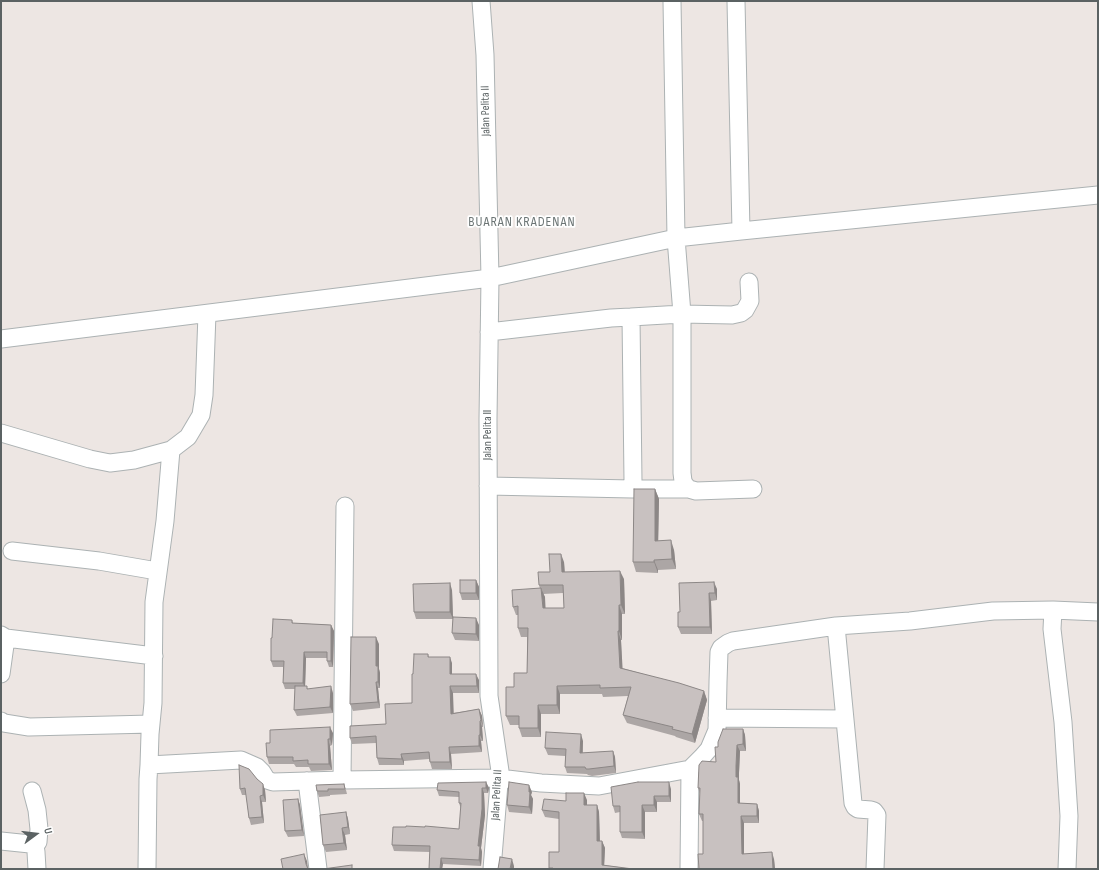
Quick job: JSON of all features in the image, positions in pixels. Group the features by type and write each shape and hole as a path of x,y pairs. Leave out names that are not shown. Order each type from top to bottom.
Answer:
{"street":[{"name":"Jalan Pelita II","path":"481,1 485,55 490,278 488,486 490,696 500,771 492,869"},
{"path":"672,1 676,238 682,314 682,473 683,481 689,489"},
{"path":"736,1 741,231"},
{"path":"1,339 166,317 202,314 490,278 676,238 1098,195"},
{"path":"489,332 611,318 682,314 732,315 741,313 745,310 750,301 749,282"},
{"path":"1,433 110,463 134,460 171,450 188,437 201,415 204,395 202,314"},
{"path":"631,317 632,489"},
{"path":"146,869 148,779 154,673 154,602 165,521 171,450"},
{"path":"488,486 689,489 696,491 753,490"},
{"path":"342,780 345,506"},
{"path":"12,551 99,561 157,571"},
{"path":"149,765 241,760 257,767 269,781 499,778 541,783 599,786 690,769 702,758 709,749 717,730 719,652 721,648 733,641 836,626 910,621 993,611 1053,610 1098,612"},
{"path":"1053,610 1052,629 1063,722 1069,816 1068,869"},
{"path":"836,626 853,803 854,807 874,811 877,815 874,869"},
{"path":"1,674 4,636 154,656"},
{"path":"717,718 845,718"},
{"path":"1,721 4,723 29,727 151,724"},
{"path":"689,869 690,769"},
{"path":"307,781 318,869"},
{"path":"32,790 37,810 39,829 38,842 35,846 37,869"},
{"path":"1,841 30,844 35,846"}],"building":[{"path":"634,489 655,489 655,541 671,540 672,559 654,560 654,562 633,562"},
{"path":"549,554 561,554 562,572 620,571 621,605 619,605 618,631 620,668 704,691 692,734 672,729 673,727 623,715 631,687 600,688 600,685 557,686 557,705 538,705 538,728 519,728 519,716 506,716 506,687 514,687 514,673 527,673 528,628 518,628 518,606 513,607 512,590 541,588 543,608 564,608 563,585 539,585 538,572 550,572"},
{"path":"460,580 476,580 476,593 460,593"},
{"path":"714,582 715,593 709,593 710,627 678,627 678,612 680,612 679,583"},
{"path":"450,583 450,612 414,612 413,584"},
{"path":"453,617 476,618 476,634 452,633"},
{"path":"273,619 292,620 292,623 331,625 331,661 327,661 327,652 304,652 303,683 283,683 284,661 271,661"},
{"path":"351,637 376,637 376,666 378,666 378,682 376,682 378,702 350,704"},
{"path":"414,654 428,654 428,657 450,657 450,674 476,674 477,686 450,686 451,714 479,709 481,720 479,746 449,747 450,762 430,762 429,752 401,754 402,759 377,758 376,736 350,738 350,726 386,724 385,704 412,703"},
{"path":"295,686 307,686 307,689 331,686 330,707 294,710"},
{"path":"330,727 330,739 328,739 329,764 308,764 308,760 293,761 293,757 267,757 266,743 270,743 270,730"},
{"path":"723,729 743,729 743,744 737,745 736,777 738,777 738,803 757,804 757,816 741,816 742,854 772,852 773,869 699,869 698,854 703,854 703,814 699,814 699,765 702,761 716,762 715,747 718,747 718,742"},
{"path":"546,732 581,734 580,753 613,751 614,766 589,769 586,769 585,767 565,767 566,749 545,748"},
{"path":"239,765 249,769 263,784 263,795 260,796 262,817 249,818 245,788 240,789"},
{"path":"486,782 486,788 482,788 482,809 478,846 480,846 479,860 441,858 440,869 429,869 430,846 392,845 393,827 425,826 459,829 461,803 459,803 459,792 437,790 438,783"},
{"path":"509,782 529,785 529,807 507,805"},
{"path":"638,782 669,782 669,796 654,796 654,805 642,805 642,832 620,832 620,806 613,806 611,787"},
{"path":"344,784 345,789 328,789 328,791 317,791 316,785"},
{"path":"566,793 584,793 584,805 597,805 597,841 602,841 602,865 633,869 549,868 549,852 559,852 559,812 542,810 544,799 566,801"},
{"path":"298,799 302,830 285,831 283,800"},
{"path":"346,812 348,827 342,828 344,843 323,845 320,815"},
{"path":"304,854 308,869 283,869 281,859"},
{"path":"500,857 512,859 510,869 498,869"},
{"path":"352,865 352,869 323,869"}],"district":[{"name":"BUARAN KRADENAN","path":"522,222"}]}
